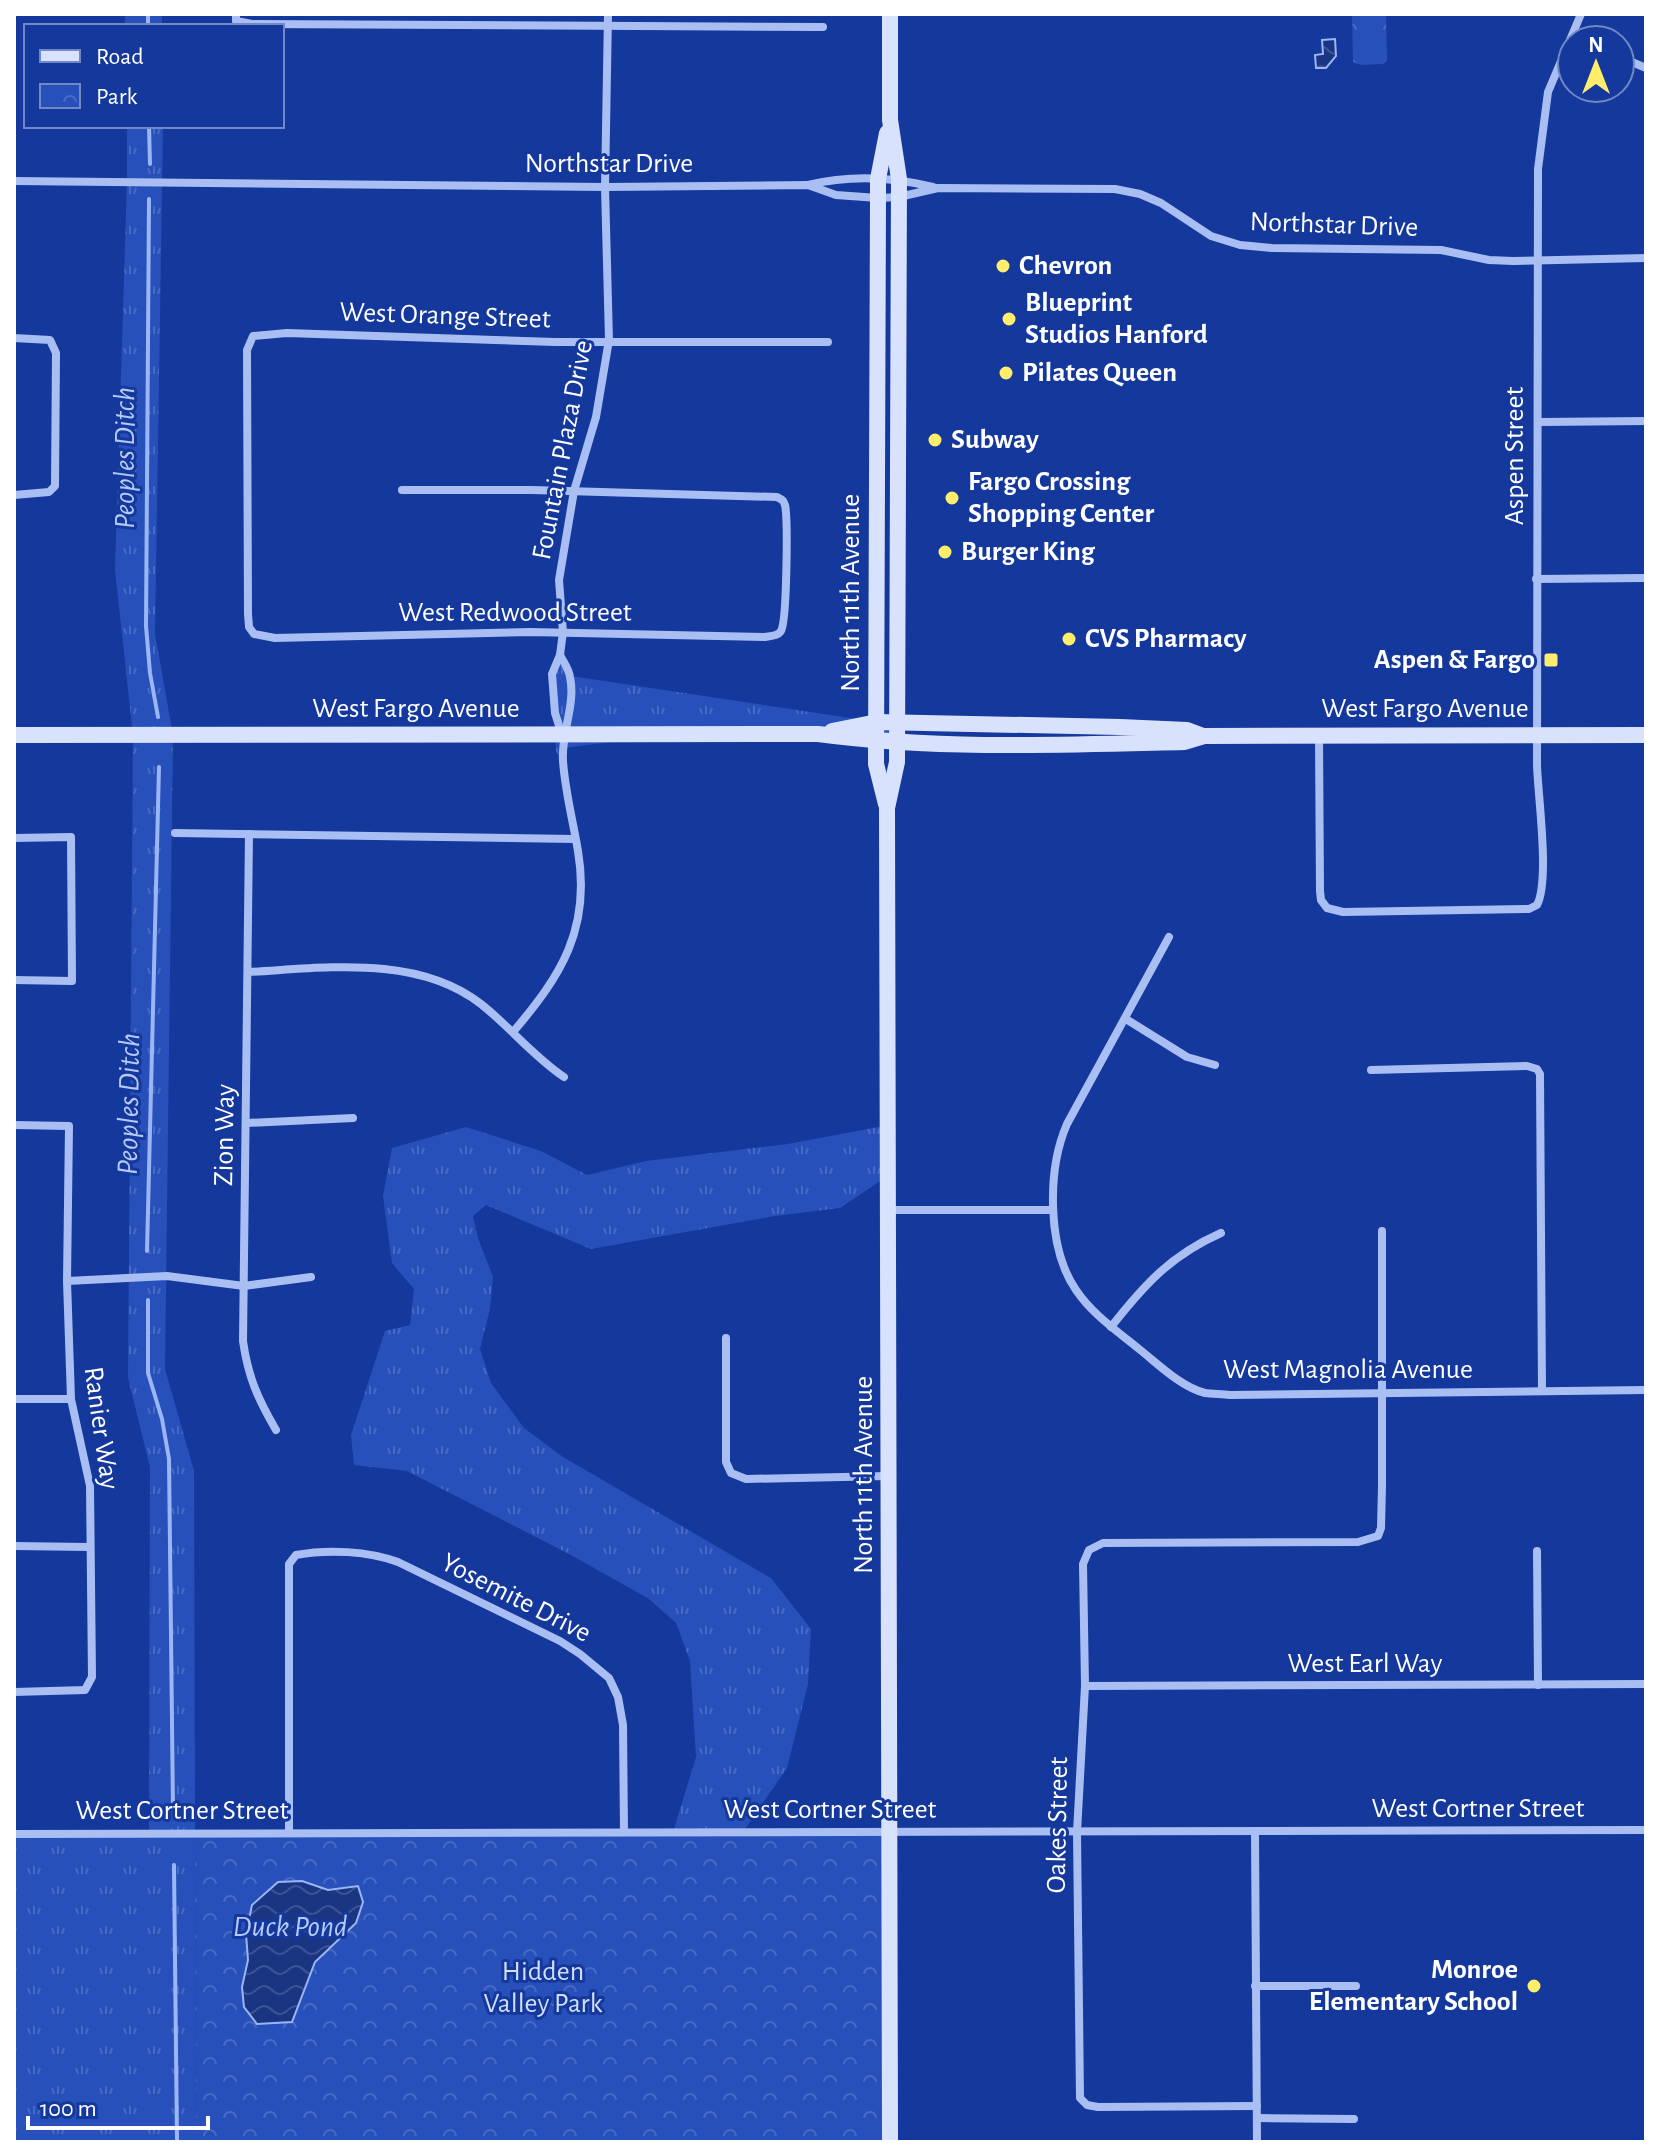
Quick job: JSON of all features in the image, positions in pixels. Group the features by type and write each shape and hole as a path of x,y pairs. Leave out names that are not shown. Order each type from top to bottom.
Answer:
{"main road":[{"name":"North 11th Avenue","path":"890,14 890,120 899,179 897,762 887,808 890,2142"},
{"name":"North 11th Avenue","path":"887,808 876,764 875,377 878,179 890,120"},
{"name":"North 11th Avenue","path":"875,377 883,399 883,484 899,508"},
{"name":"West Fargo Avenue","path":"818,734 877,722 1120,727 1187,730 1204,736"},
{"name":"West Fargo Avenue","path":"14,735 818,734 897,743 1136,743 1184,742 1204,736 1646,735"}],"street":[{"path":"236,18 252,24 608,19 823,27"},
{"name":"Fountain Plaza Drive","path":"513,1032 555,980 577,925 580,896 552,674 560,655 563,632 559,580 574,491 596,417 609,342 605,187 608,19"},
{"name":"Aspen Street","path":"1319,735 1320,891 1321,900 1327,908 1343,912 1529,909 1537,905 1542,892 1536,579 1538,169 1548,92 1556,77"},
{"name":"Northstar Drive","path":"14,181 605,187 808,185 831,179 899,179 938,188 1115,189 1140,194 1161,203 1211,236 1240,245 1441,250 1489,260 1646,258"},
{"name":"Northstar Drive","path":"808,185 836,195 878,198 899,197 938,188"},
{"name":"West Orange Street","path":"251,632 248,614 247,350 253,336 287,333 459,340 828,342"},
{"path":"14,338 45,338 53,343 56,353 56,454 52,491 14,495"},
{"path":"1538,422 1646,421"},
{"path":"402,490 574,491"},
{"name":"West Redwood Street","path":"251,632 275,638 563,632 765,637 780,633 784,617 786,547 785,506 781,499 758,495 574,491"},
{"path":"1536,579 1646,578"},
{"name":"Fountain Plaza Drive","path":"560,655 570,676 570,711 562,735"},
{"path":"175,833 575,839"},
{"name":"Zion Way","path":"249,834 243,1341 248,1374 276,1430"},
{"path":"14,838 71,837 72,981 14,980"},
{"name":"West Magnolia Avenue","path":"1169,937 1059,1142 1056,1155 1053,1210 1060,1253 1069,1280 1111,1327 1189,1386 1204,1393 1646,1390"},
{"path":"249,972 376,969 418,974 457,988 481,1004 535,1055 564,1077"},
{"path":"1126,1019 1187,1057 1215,1065"},
{"path":"1371,1070 1527,1066 1537,1069 1542,1082 1542,1391"},
{"path":"247,1123 353,1118"},
{"name":"Ranier Way","path":"14,1125 69,1126 67,1281 71,1399 90,1486 92,1677 89,1688 79,1691 14,1692"},
{"path":"889,1210 1053,1210"},
{"path":"1381,1393 1382,1231"},
{"path":"1111,1327 1146,1283 1163,1268 1221,1233"},
{"path":"67,1281 167,1276 244,1286 311,1277"},
{"path":"726,1338 726,1462 731,1473 746,1479 890,1476"},
{"name":"Oakes Street","path":"1257,2106 1098,2107 1081,2102 1077,1832 1085,1686 1083,1564 1089,1550 1103,1543 1358,1542 1378,1536 1382,1514 1381,1393"},
{"path":"14,1399 71,1399"},
{"path":"14,1546 89,1547"},
{"path":"1537,1551 1538,1685"},
{"name":"Yosemite Drive","path":"289,1833 289,1564 292,1557 305,1553 380,1555 560,1641 605,1672 618,1697 623,1725 624,1832"},
{"name":"West Earl Way","path":"1085,1686 1646,1684"},
{"name":"West Cortner Street","path":"14,1834 1646,1830"},
{"path":"1255,1832 1257,2142"},
{"path":"1255,1986 1356,1986"},
{"path":"1257,2118 1354,2119"}],"green space":[{"path":"125,14 162,14 162,24 125,24"},
{"path":"1352,14 1386,14 1387,60 1383,64 1361,65 1353,62"},
{"path":"1359,14 1379,14 1379,53 1360,53"},
{"path":"127,128 163,128 155,634 173,735 165,1369 194,1471 196,2142 14,2142 14,1834 149,1833 150,1467 128,1378 133,735 115,570"},
{"path":"560,655 571,676 897,723 897,743 644,738 563,748 563,764 556,751 552,674"},
{"path":"889,1125 889,1175 840,1208 775,1216 591,1249 486,1205 473,1216 493,1277 490,1309 480,1349 491,1383 524,1428 563,1457 771,1578 811,1629 808,1684 787,1768 743,1832 673,1832 696,1757 690,1661 676,1623 649,1599 571,1555 407,1471 354,1465 351,1435 385,1331 410,1325 414,1289 392,1263 383,1196 392,1148 466,1127 541,1151 587,1175 646,1161 788,1144"},
{"name":"Hidden Valley Park","path":"891,1831 890,2142 196,2142 195,1833"}],"water":[{"path":"1335,39 1336,56 1326,68 1316,68 1315,55 1323,54 1322,40"},
{"name":"Duck Pond","path":"302,1881 328,1890 358,1886 363,1902 356,1923 315,1962 292,2022 257,2024 244,2007 242,1987 248,1960 246,1934 252,1905 278,1882"}],"waterway":[{"name":"Peoples Ditch","path":"148,14 148,24"},
{"name":"Peoples Ditch","path":"149,128 150,164"},
{"name":"Peoples Ditch","path":"149,199 146,626 158,717"},
{"name":"Peoples Ditch","path":"147,1251 159,767"},
{"path":"148,1300 148,1373 162,1419 169,1459 173,1810"},
{"path":"174,1865 177,2142"}],"place":[{"name":"Chevron","path":"1003,266"},
{"name":"Blueprint Studios Hanford","path":"1009,319"},
{"name":"Pilates Queen","path":"1006,373"},
{"name":"Subway","path":"935,440"},
{"name":"Fargo Crossing Shopping Center","path":"952,498"},
{"name":"Burger King","path":"945,552"},
{"name":"CVS Pharmacy","path":"1069,639"},
{"name":"Aspen & Fargo","path":"1551,660"},
{"name":"Monroe Elementary School","path":"1534,1986"}]}
